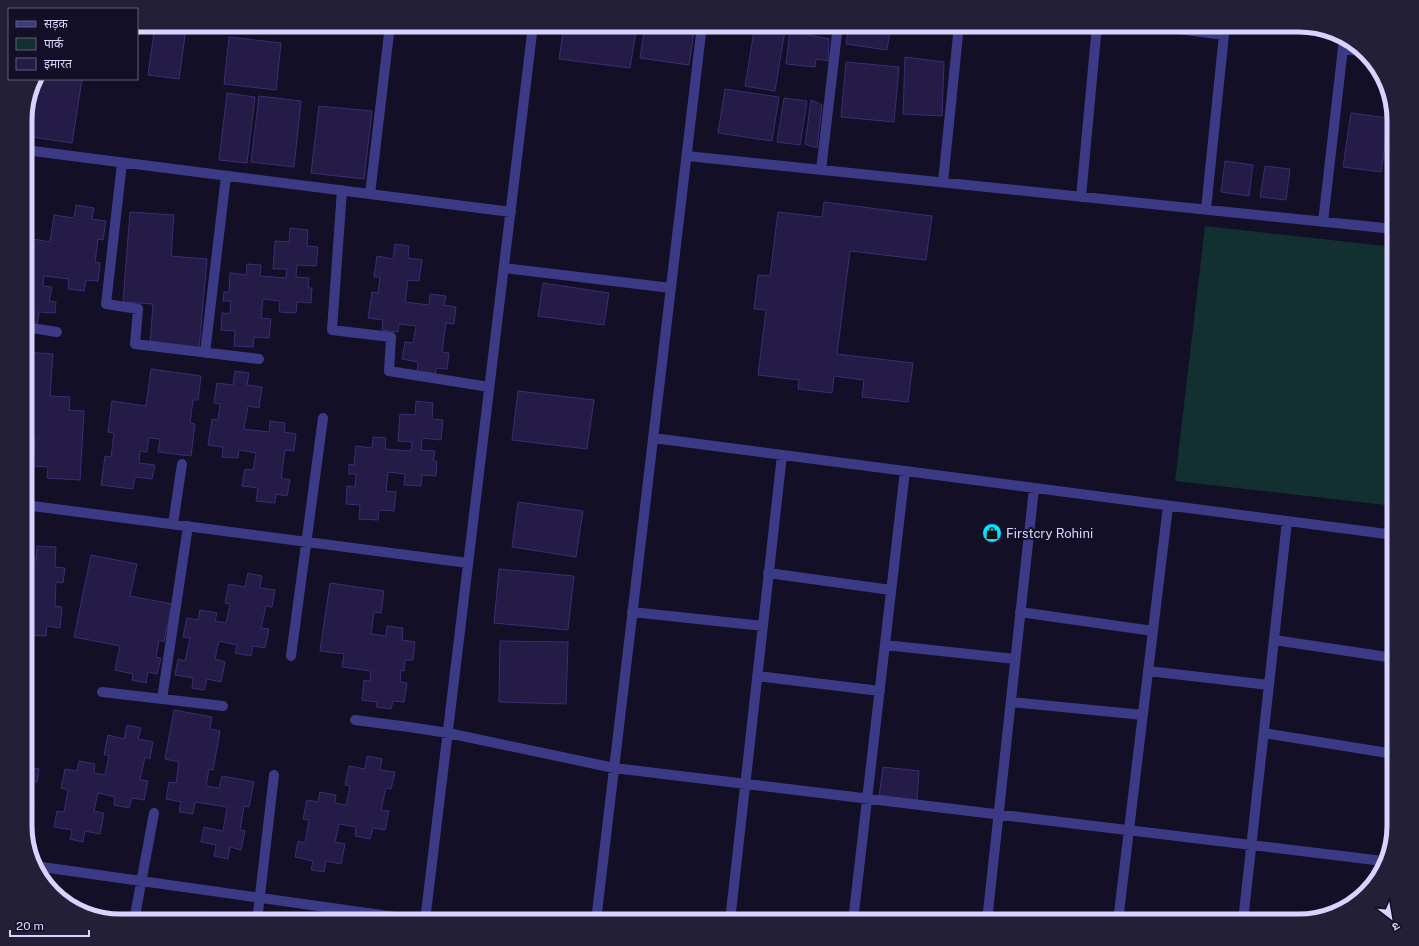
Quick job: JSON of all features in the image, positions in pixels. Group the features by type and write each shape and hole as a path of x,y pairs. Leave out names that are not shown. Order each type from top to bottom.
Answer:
{"street":[{"path":"370,194 389,32"},
{"path":"425,914 532,32"},
{"path":"597,914 701,32"},
{"path":"821,170 837,32"},
{"path":"943,182 958,32"},
{"path":"1081,197 1096,32"},
{"path":"1206,209 1224,32"},
{"path":"1323,222 1343,44"},
{"path":"32,151 511,212"},
{"path":"686,156 1387,228"},
{"path":"122,162 106,304 138,309 135,344 259,359"},
{"path":"205,352 226,176"},
{"path":"342,190 332,330 390,337 389,371 489,387"},
{"path":"504,268 671,288"},
{"path":"32,328 57,332"},
{"path":"291,656 323,418"},
{"path":"653,438 1387,534"},
{"path":"731,914 782,455"},
{"path":"173,524 182,464"},
{"path":"854,914 905,471"},
{"path":"988,914 1034,488"},
{"path":"32,506 468,563"},
{"path":"1119,914 1168,506"},
{"path":"1244,914 1287,521"},
{"path":"162,699 188,526"},
{"path":"768,573 891,590"},
{"path":"632,612 762,626"},
{"path":"1020,612 1153,631"},
{"path":"1274,640 1387,657"},
{"path":"885,645 1015,659"},
{"path":"1148,671 1269,685"},
{"path":"757,676 880,691"},
{"path":"102,692 223,706"},
{"path":"1011,702 1143,716"},
{"path":"355,720 448,733 614,768 1380,861"},
{"path":"1264,733 1387,753"},
{"path":"258,914 274,776"},
{"path":"135,914 154,813"},
{"path":"42,867 374,914"}],"green space":[{"path":"1205,226 1387,246 1387,505 1175,481"}],"building":[{"path":"154,32 186,32 179,79 148,75"},
{"path":"563,32 636,32 630,68 559,59"},
{"path":"644,32 694,32 689,65 640,58"},
{"path":"754,32 785,32 775,91 745,86"},
{"path":"790,32 829,39 828,61 816,59 815,67 786,64"},
{"path":"848,32 890,32 887,50 846,44"},
{"path":"229,37 281,43 276,90 224,84"},
{"path":"905,57 944,62 942,116 903,114"},
{"path":"846,62 899,67 894,122 841,117"},
{"path":"42,80 82,80 72,143 32,137 32,114"},
{"path":"725,89 779,97 772,141 718,133"},
{"path":"227,93 255,97 247,163 219,160"},
{"path":"259,96 301,101 294,167 251,162"},
{"path":"784,98 807,101 800,145 777,142"},
{"path":"811,100 822,105 817,148 805,144"},
{"path":"319,106 372,111 364,179 311,173"},
{"path":"1351,113 1387,118 1387,132 1381,172 1343,167"},
{"path":"1225,161 1253,165 1249,196 1221,192"},
{"path":"1265,166 1290,169 1286,200 1260,197"},
{"path":"824,202 932,216 926,260 850,251 837,354 913,363 908,402 862,397 864,380 834,376 832,393 798,389 799,380 758,375 766,310 754,309 758,275 770,276 778,212 822,217"},
{"path":"76,205 94,208 92,219 106,221 103,240 98,239 95,262 100,263 98,281 86,280 84,291 68,289 69,279 44,276 43,286 52,287 49,301 56,302 55,313 39,312 37,324 32,323 33,239 50,242 54,215 74,218"},
{"path":"130,212 174,215 171,256 207,259 199,349 150,345 153,304 123,302"},
{"path":"290,228 308,230 307,246 318,247 316,266 297,265 296,277 309,278 308,288 312,288 311,303 297,302 296,313 279,312 280,301 263,299 261,318 271,319 269,338 254,337 253,347 234,346 235,331 221,330 222,313 230,314 231,301 223,301 224,292 229,292 230,273 246,275 247,264 261,265 260,276 286,278 287,269 273,269 275,241 289,242"},
{"path":"395,244 409,246 408,258 422,260 419,281 408,280 405,302 429,305 430,294 446,296 444,305 456,307 454,324 446,323 442,352 449,353 447,369 436,368 435,377 417,374 418,362 402,359 405,342 413,343 416,326 399,324 398,332 382,330 383,320 368,318 372,292 378,293 380,277 374,277 377,256 393,259"},
{"path":"543,283 609,293 604,325 538,316"},
{"path":"32,352 53,354 50,396 70,397 69,410 84,411 80,480 47,478 48,467 33,466 35,437 32,437"},
{"path":"151,369 201,376 198,400 193,400 190,423 195,424 191,456 158,452 160,439 149,438 147,452 140,451 139,463 155,465 152,479 135,477 133,489 101,485 105,456 111,457 114,433 108,432 112,401 146,406"},
{"path":"235,371 249,373 247,385 262,387 259,408 248,406 244,429 269,432 270,421 285,423 284,432 296,434 294,451 285,450 281,478 290,480 287,496 276,494 275,503 256,501 258,488 242,486 245,469 253,470 256,453 239,450 238,458 222,457 223,447 208,445 212,419 218,420 220,404 214,403 217,383 233,385"},
{"path":"518,391 594,400 587,449 512,440"},
{"path":"416,401 433,403 432,419 443,420 441,440 422,438 421,450 435,451 433,461 437,461 436,476 422,475 421,486 404,485 405,474 388,472 386,491 396,492 394,511 379,510 378,520 359,519 360,505 346,504 347,486 355,487 356,474 349,474 349,464 354,465 356,446 372,448 373,437 386,438 385,449 411,451 412,442 398,441 400,414 415,415"},
{"path":"518,502 583,511 576,557 512,547"},
{"path":"37,546 56,547 55,567 65,568 63,583 56,582 55,606 62,607 60,628 47,626 46,636 32,635 32,560 36,560"},
{"path":"91,555 137,564 130,596 172,604 164,642 159,640 156,657 161,658 157,674 148,672 146,683 132,680 133,674 115,670 120,646 74,637"},
{"path":"499,569 574,576 568,630 494,623"},
{"path":"248,573 262,576 260,588 275,590 272,607 266,606 261,628 269,629 265,648 253,646 251,656 235,653 237,645 219,641 215,659 225,662 221,682 207,679 204,690 192,688 193,678 175,675 178,659 185,661 190,638 183,637 187,618 198,620 200,610 217,613 215,621 226,623 230,604 225,603 229,584 245,587"},
{"path":"330,583 384,591 381,613 374,612 371,634 386,636 387,626 403,628 402,640 415,642 413,660 405,660 404,671 401,670 400,682 407,683 404,702 393,701 391,709 376,707 377,702 362,700 364,680 370,681 371,671 342,667 344,654 320,651"},
{"path":"500,641 568,642 566,704 499,702"},
{"path":"174,710 212,717 210,729 220,731 213,770 209,769 206,786 219,788 222,776 254,782 249,807 244,806 240,830 245,831 241,850 230,847 228,859 214,856 216,845 201,842 204,827 223,831 227,807 195,802 193,814 179,812 181,802 166,799 169,782 176,783 179,762 165,759"},
{"path":"127,725 141,728 138,739 153,742 150,759 145,757 140,780 148,781 144,800 132,798 129,808 114,805 115,797 98,793 94,811 104,813 100,834 85,831 83,842 70,839 72,830 54,827 57,811 64,812 68,790 61,788 65,769 77,771 79,761 95,764 94,773 105,775 109,755 104,755 108,735 124,739"},
{"path":"367,756 382,759 380,770 395,772 391,789 386,788 381,810 389,811 385,830 373,828 370,839 355,836 356,827 339,824 335,842 345,844 341,864 326,861 324,872 311,870 313,861 295,857 298,841 305,843 309,820 303,819 307,800 318,802 320,792 336,795 335,803 346,805 350,786 345,785 349,766 365,769"},
{"path":"883,767 919,771 917,800 879,796"},
{"path":"32,768 39,769 37,782 32,781"},
{"path":"32,804 34,805 32,814"}],"place":[{"name":"Firstcry Rohini","path":"992,533"}]}
